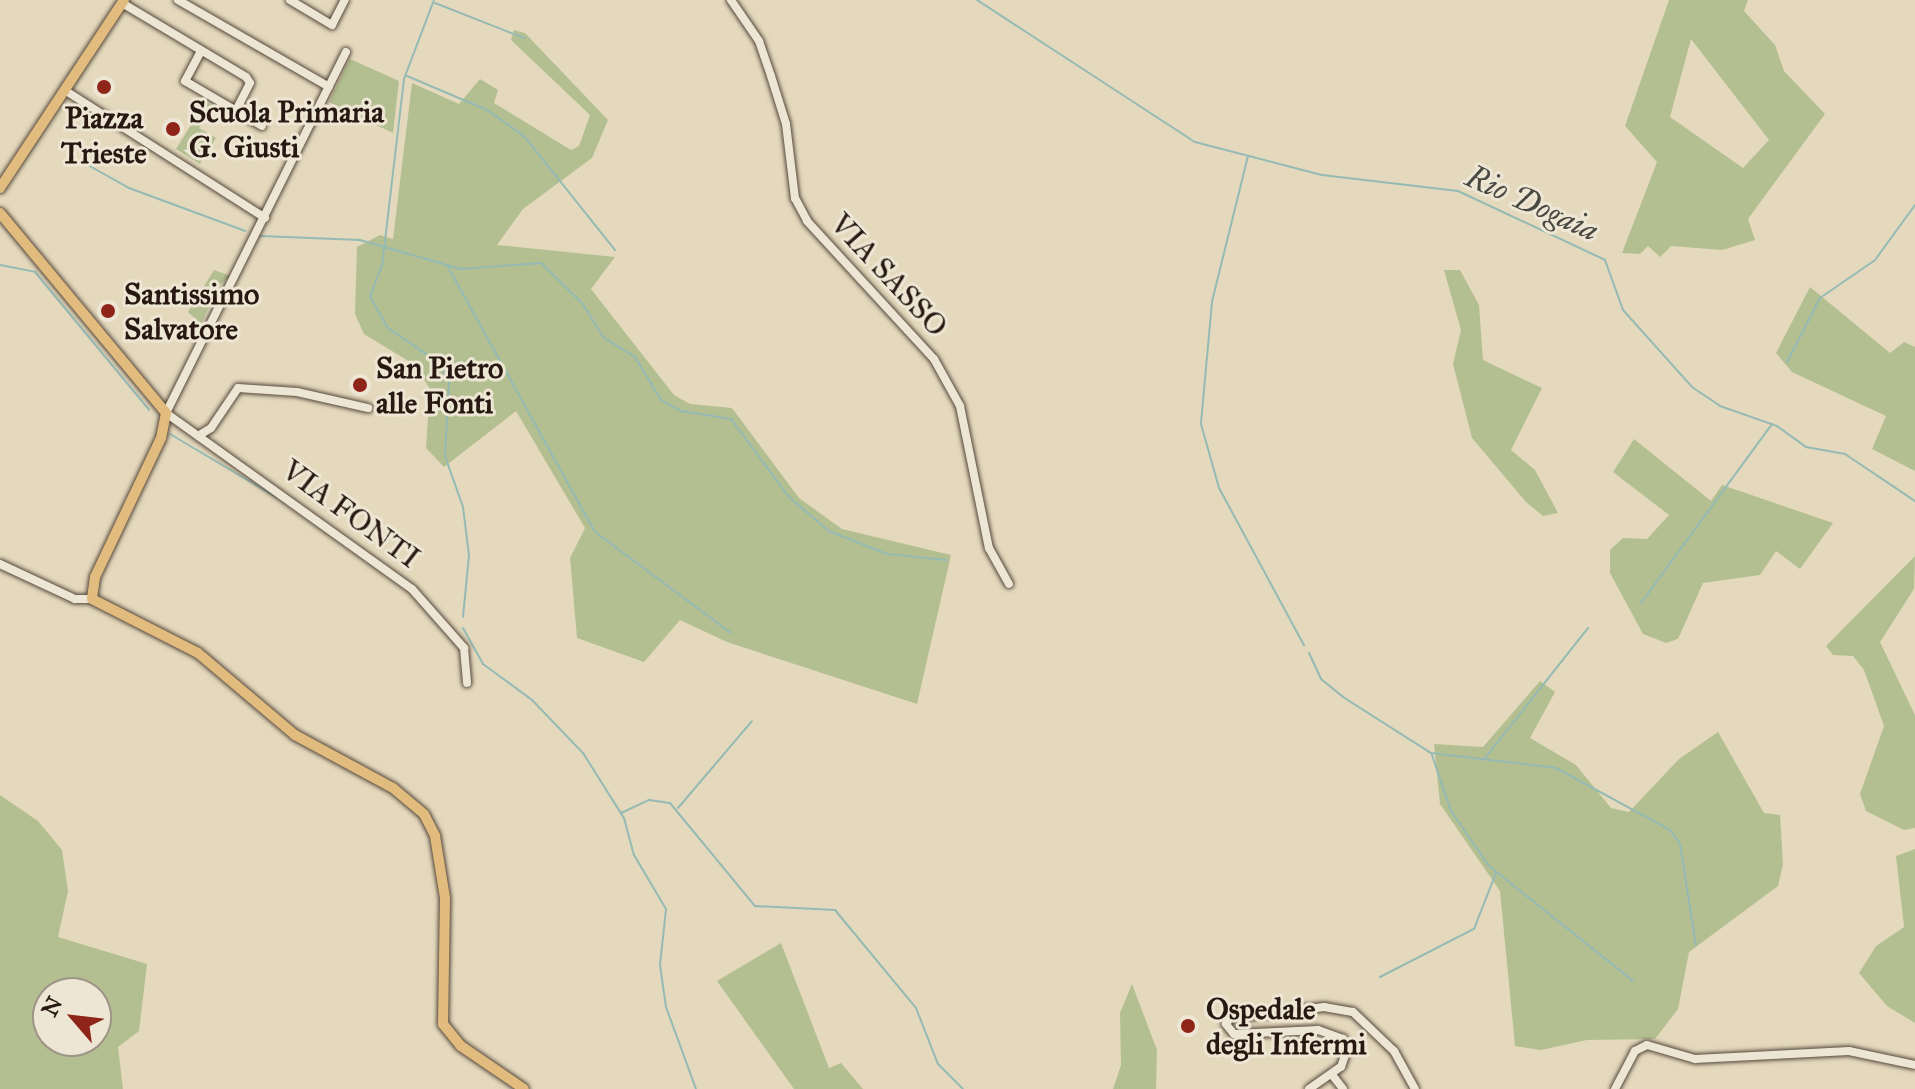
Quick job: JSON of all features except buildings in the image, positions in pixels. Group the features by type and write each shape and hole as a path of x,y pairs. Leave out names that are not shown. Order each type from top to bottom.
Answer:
{"main road":[{"path":"0,188 123,1"},
{"path":"0,213 166,413 161,438 95,577 92,599 198,653 295,735 393,788 424,814 435,836 445,898 443,1024 461,1046 524,1089"}],"street":[{"path":"178,0 329,87"},
{"path":"290,0 332,25 345,0"},
{"name":"VIA SASSO","path":"731,0 759,41 786,124 795,198 807,221 934,359 960,406 989,548 1009,584"},
{"path":"123,1 250,83 236,111"},
{"path":"201,51 185,81 262,126"},
{"path":"166,413 346,52"},
{"path":"66,91 265,218"},
{"path":"198,436 211,428 238,388 297,392 368,408"},
{"name":"VIA FONTI","path":"166,413 412,589 464,648 467,683"},
{"path":"0,564 75,599 92,599"},
{"path":"1309,1089 1333,1076 1347,1050 1337,1034 1244,1035 1226,1024 1237,1015 1324,1007 1353,1012 1394,1051 1415,1089"},
{"path":"1615,1089 1635,1051 1647,1045 1695,1059 1849,1051 1915,1065"},
{"path":"1333,1076 1343,1089"}],"green space":[{"path":"1669,0 1748,0 1744,11 1775,45 1784,71 1825,114 1748,219 1755,240 1722,250 1671,246 1660,257 1648,246 1640,254 1622,253 1657,162 1625,126","holes":["1691,39 1769,140 1743,168 1670,117"]},
{"path":"514,30 525,33 608,120 592,158 523,209 497,245 615,257 591,289 674,395 690,404 732,408 799,498 842,529 951,555 917,704 727,642 680,620 644,662 577,638 570,558 585,528 516,411 444,467 426,448 430,389 415,365 364,334 355,314 357,247 380,235 393,239 412,83 459,104 480,79 498,90 494,103 571,150 579,146 590,115 511,40"},
{"path":"350,59 399,81 393,133 329,102"},
{"path":"205,102 213,106 199,128 216,138 200,164 176,149"},
{"path":"214,270 231,276 219,285 201,324 188,312"},
{"path":"1444,270 1460,270 1479,305 1483,360 1542,388 1511,450 1535,470 1558,513 1543,516 1526,502 1472,438 1453,364 1461,330"},
{"path":"1810,287 1890,353 1904,342 1915,347 1915,471 1872,449 1886,416 1792,372 1776,353"},
{"path":"1634,439 1711,501 1722,485 1833,523 1800,569 1776,551 1760,575 1703,583 1678,639 1666,643 1643,634 1610,573 1610,550 1623,538 1647,539 1669,515 1613,472"},
{"path":"1915,556 1914,589 1880,642 1915,715 1915,828 1904,830 1866,811 1860,794 1884,726 1864,670 1853,656 1833,655 1826,646"},
{"path":"1540,681 1555,692 1530,738 1576,765 1611,808 1629,812 1679,759 1718,732 1764,813 1780,815 1783,864 1778,886 1689,952 1678,1009 1655,1039 1587,1040 1541,1050 1515,1046 1500,891 1440,804 1434,744 1483,747"},
{"path":"0,795 38,821 62,850 68,891 58,937 147,964 139,1031 118,1047 123,1089 0,1089"},
{"path":"1915,849 1915,1023 1887,1006 1859,973 1876,946 1904,927 1896,856"},
{"path":"781,943 829,1068 841,1063 863,1089 794,1089 717,981"},
{"path":"1132,984 1157,1050 1156,1089 1113,1089 1121,1065 1120,1013"}],"waterway":[{"path":"434,0 404,79 382,265 370,296 388,328 439,363 449,382 445,456 463,507 469,555 463,617"},
{"name":"Rio Dogaia","path":"977,0 1195,142 1322,175 1458,191 1605,260 1623,310 1692,387 1720,406 1777,426 1806,447 1845,454 1915,501"},
{"path":"435,3 524,38"},
{"path":"407,76 487,110 524,136 615,250"},
{"path":"1248,156 1212,302 1201,424 1219,488 1304,645"},
{"path":"86,164 129,188 245,231"},
{"path":"1787,362 1820,298 1875,260 1915,205"},
{"path":"261,236 360,240 461,269 541,263 582,303 603,337 635,357 661,400 681,411 731,419 789,497 829,531 887,554 947,560"},
{"path":"0,265 35,272 149,410"},
{"path":"448,267 595,532 731,633"},
{"path":"1641,603 1772,424"},
{"path":"170,434 276,497"},
{"path":"463,628 483,664 532,700 583,753 624,818 634,855 666,909 660,965 666,1007 696,1089"},
{"path":"1485,758 1588,628"},
{"path":"1309,653 1321,679 1343,697 1431,753 1556,768 1670,830 1680,844 1696,946"},
{"path":"678,808 752,721"},
{"path":"1432,755 1451,811 1489,866 1633,981"},
{"path":"621,813 649,800 670,803 755,906 835,910 916,1008 938,1064 963,1089"},
{"path":"1380,977 1474,929 1496,873"}],"place":[{"name":"Piazza Trieste","path":"104,87"},
{"name":"Scuola Primaria G. Giusti","path":"173,129"},
{"name":"Santissimo Salvatore","path":"108,311"},
{"name":"San Pietro alle Fonti","path":"360,385"},
{"name":"Ospedale degli Infermi","path":"1188,1026"}]}
